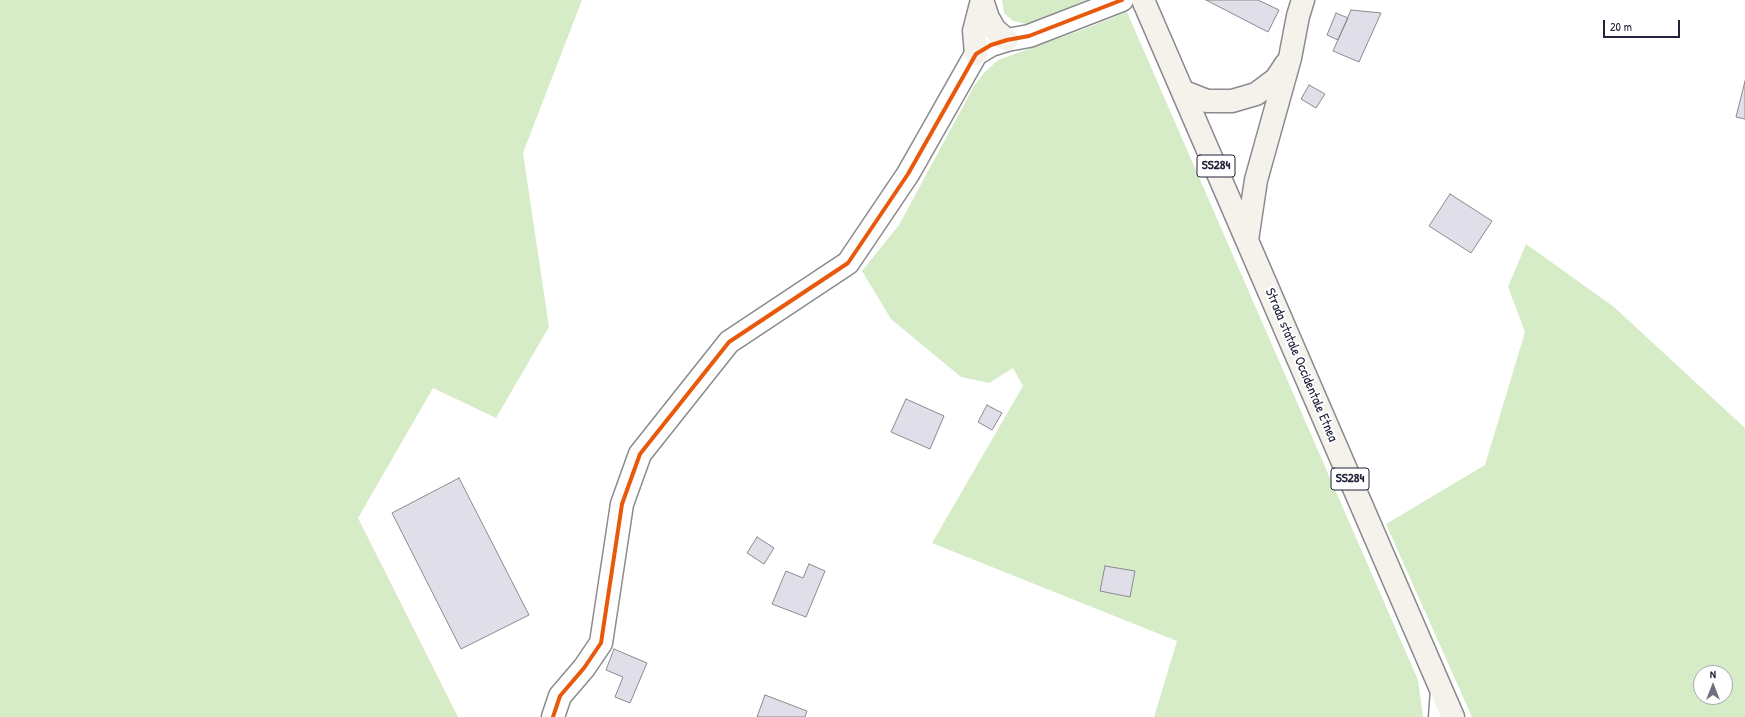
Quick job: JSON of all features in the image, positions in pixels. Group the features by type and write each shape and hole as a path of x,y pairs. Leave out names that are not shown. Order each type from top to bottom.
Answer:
{"main road":[{"path":"982,0 995,30 1007,40"},
{"path":"976,54 974,31 982,0"},
{"path":"1247,240 1256,180 1290,58 1299,5"},
{"name":"Strada statale Occidentale Etnea","path":"1146,7 1453,717"},
{"path":"1184,92 1207,101 1232,101 1256,94 1276,79 1290,58"}],"street":[{"path":"553,717 560,696 584,668 601,643 622,504 640,454 729,342 848,262 908,174 976,54 991,45 1029,36 1122,0"}],"lane":[{"path":"1435,717 1437,683"}],"green space":[{"path":"0,0 582,0 523,153 549,327 496,418 433,388 358,518 458,717 0,717"},
{"path":"1002,0 1095,0 1031,25 1013,21 1004,13"},
{"path":"1127,12 1418,680 1423,717 1154,717 1177,641 932,543 1023,386 1013,368 989,383 961,377 891,319 862,271 899,225 974,86 984,73 998,60"},
{"path":"1526,244 1614,307 1745,428 1745,717 1472,717 1386,524 1485,465 1525,332 1508,287"}],"building":[{"path":"1206,0 1258,0 1279,10 1268,32"},
{"path":"1351,10 1381,13 1359,62 1333,51"},
{"path":"1336,13 1348,18 1338,40 1327,35"},
{"path":"1745,81 1745,119 1736,117"},
{"path":"1309,85 1325,94 1316,108 1301,99"},
{"path":"1450,194 1492,221 1471,253 1429,226"},
{"path":"906,399 944,416 930,449 891,432"},
{"path":"987,405 1002,413 992,430 978,422"},
{"path":"459,478 529,615 461,649 392,513"},
{"path":"757,537 774,548 764,564 747,553"},
{"path":"809,564 825,571 806,617 772,604 786,571 803,578"},
{"path":"1105,566 1135,571 1130,597 1100,591"},
{"path":"614,649 647,663 630,703 615,697 623,677 606,670"},
{"path":"765,695 807,711 805,717 757,717"}],"cycle path":[{"path":"553,717 560,696 584,668 601,643 622,504 640,454 729,342 848,263 908,174 976,54 991,45 1029,36 1122,0"}]}
